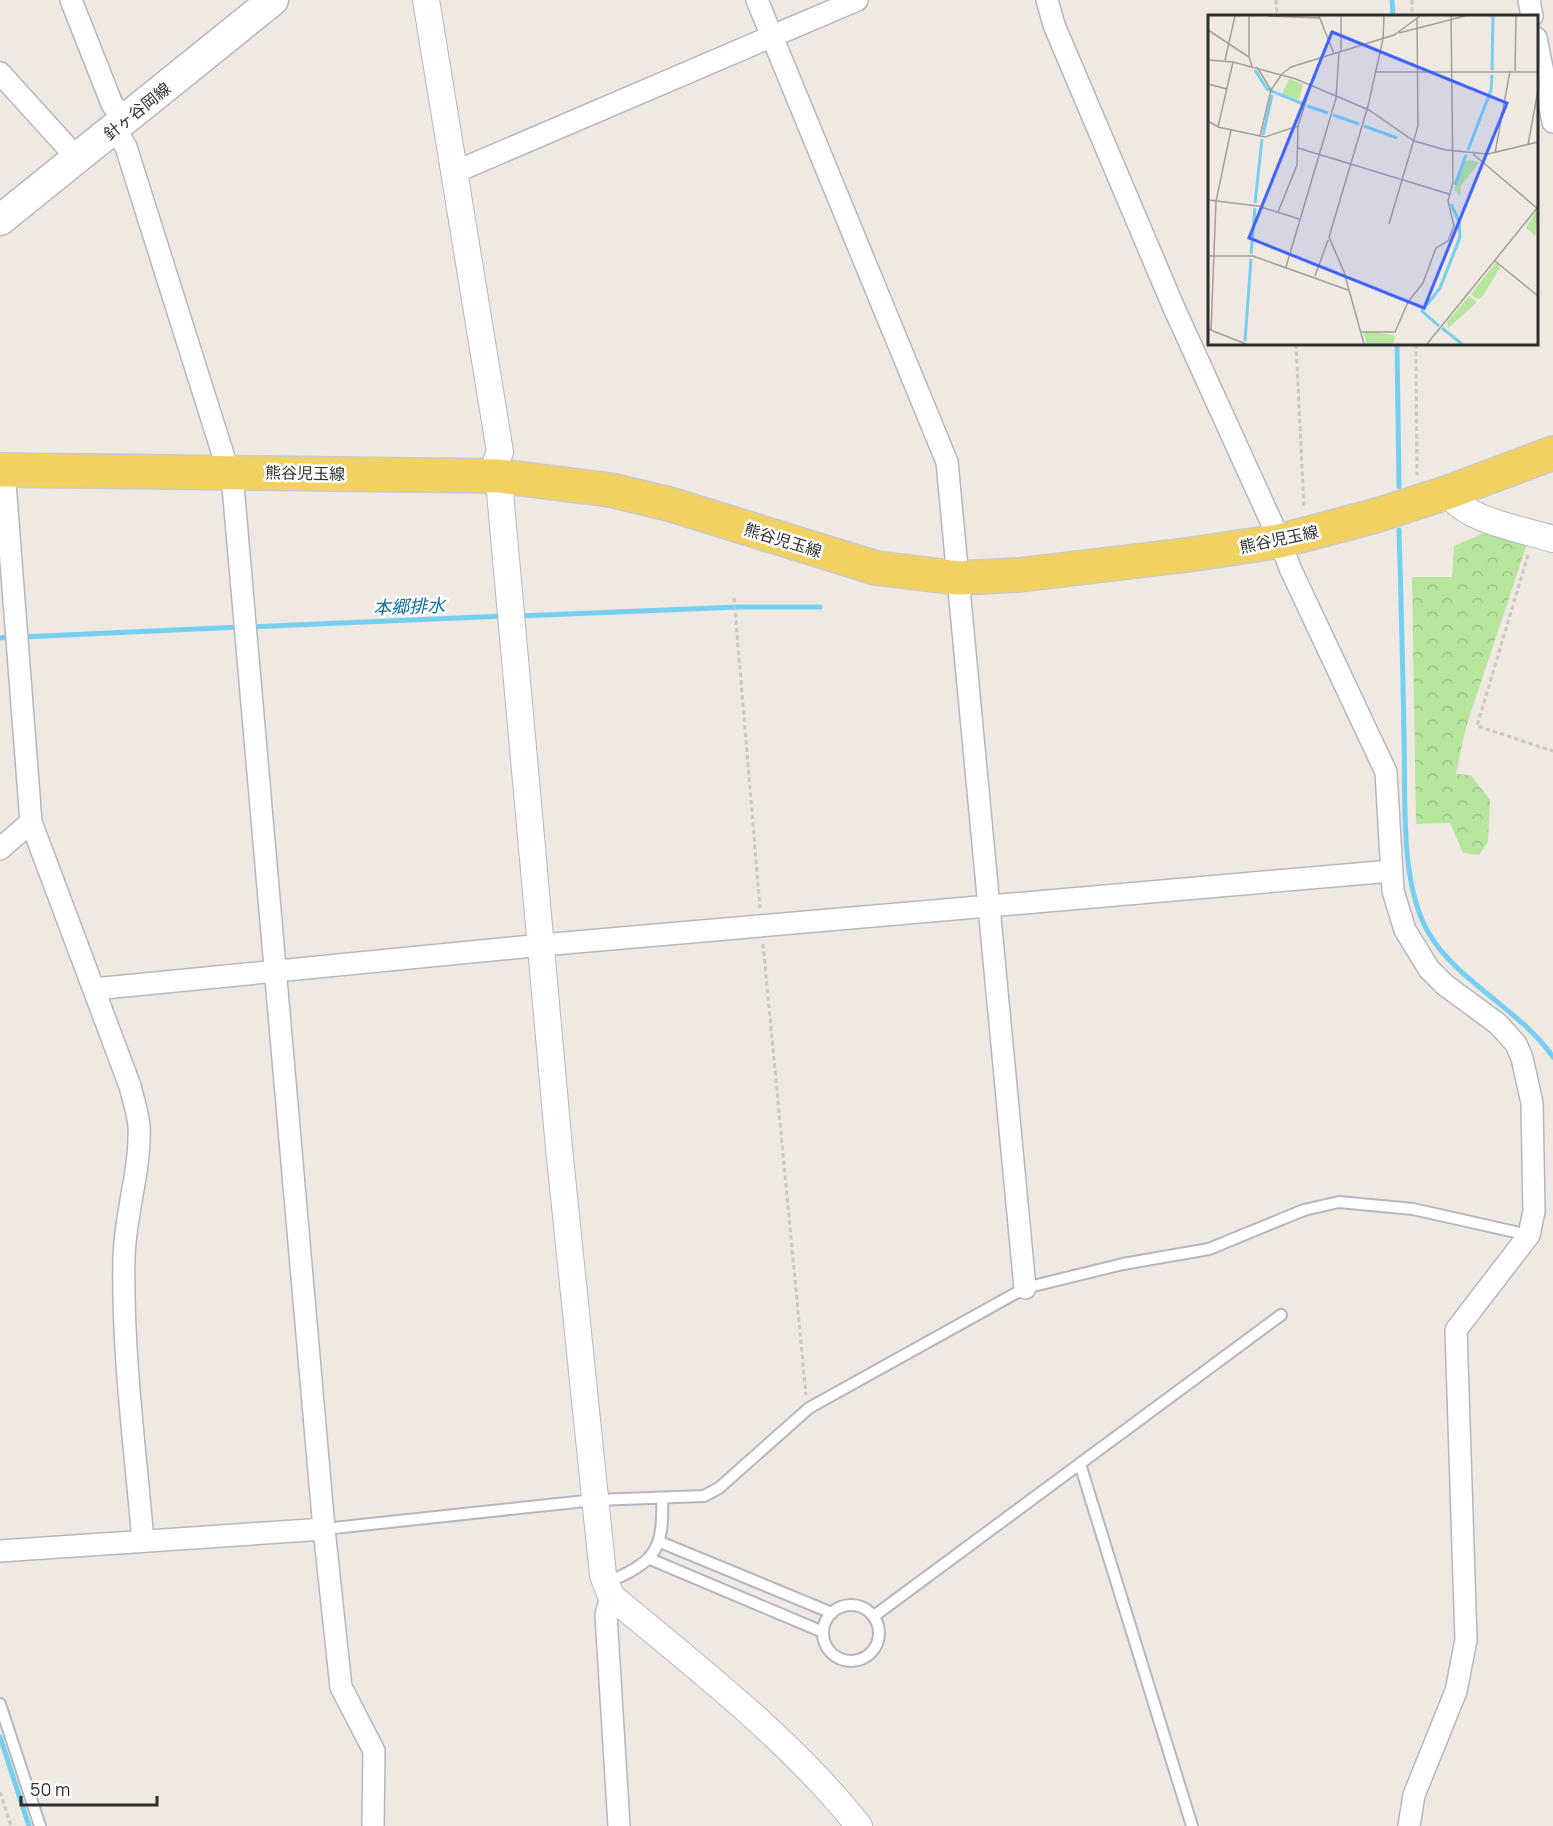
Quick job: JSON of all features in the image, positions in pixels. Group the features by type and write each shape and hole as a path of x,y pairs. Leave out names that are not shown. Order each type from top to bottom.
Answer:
{"main road":[{"name":"針ヶ谷岡線","path":"0,220 273,0"},
{"name":"熊谷児玉線","path":"2,470 499,476 610,490 669,504 876,568 914,575 958,578 1030,574 1293,537 1436,496 1553,453"}],"street":[{"path":"70,0 120,125 233,486 324,1529 341,1687 374,1751 373,1826"},
{"path":"426,0 501,452 497,459 542,945 595,1500 608,1589 606,1615 619,1826"},
{"path":"757,0 944,449 990,906 1025,1288"},
{"path":"455,172 857,0"},
{"path":"1047,0 1054,25 1174,308 1293,537 1290,568 1386,772 1391,872 1398,911 1415,949 1444,985 1507,1033 1522,1058 1532,1103 1534,1211 1529,1235 1456,1330 1466,1640 1456,1691 1414,1795 1409,1826"},
{"path":"1529,0 1532,15"},
{"path":"1538,48 1553,122"},
{"path":"0,73 77,158"},
{"path":"2,470 31,822 130,1086 139,1122 139,1146 126,1223 124,1259 129,1384 143,1541"},
{"path":"1436,496 1456,504 1469,513 1544,536"},
{"path":"0,849 31,822"},
{"path":"94,989 542,945 1391,872"},
{"path":"0,1551 324,1529"},
{"path":"608,1589 737,1701 832,1793 859,1826"}],"lane":[{"path":"324,1529 595,1500 704,1496 719,1488 809,1408 1025,1288 1123,1264 1209,1249 1304,1210 1340,1202 1413,1209 1529,1235"},
{"path":"874,1617 1281,1315"},
{"path":"1080,1464 1192,1826"},
{"path":"608,1589 650,1559 660,1542 662,1498"},
{"path":"660,1542 832,1613"},
{"path":"650,1559 823,1632"},
{"path":"849,1605 867,1610 874,1617 878,1624 878,1641 869,1655 860,1660 851,1661 833,1654 827,1648 823,1632 826,1620 832,1613 849,1605"},
{"path":"0,1704 40,1826"}],"path":[{"path":"1276,0 1277,15"},
{"path":"1293,537 1296,345"},
{"path":"1416,345 1418,480 1436,496"},
{"path":"1544,536 1477,726 1553,751"},
{"path":"734,598 761,926 804,1387 809,1408"},
{"path":"0,1792 11,1826"}],"green space":[{"path":"1491,530 1527,544 1466,727 1456,774 1471,775 1490,800 1488,842 1479,855 1463,853 1450,823 1416,824 1412,577 1452,577 1454,546"}],"waterway":[{"path":"1392,0 1393,15"},
{"path":"1397,345 1399,487"},
{"path":"1399,530 1405,812 1412,888 1428,932 1440,950 1472,981 1524,1024 1553,1057"},
{"name":"本郷排水","path":"519,616 738,607 820,607"},
{"name":"本郷排水","path":"249,627 504,616"},
{"name":"本郷排水","path":"22,637 240,627"},
{"name":"本郷排水","path":"0,638 12,637"},
{"name":"本郷排水","path":"0,1737 29,1826"}]}
